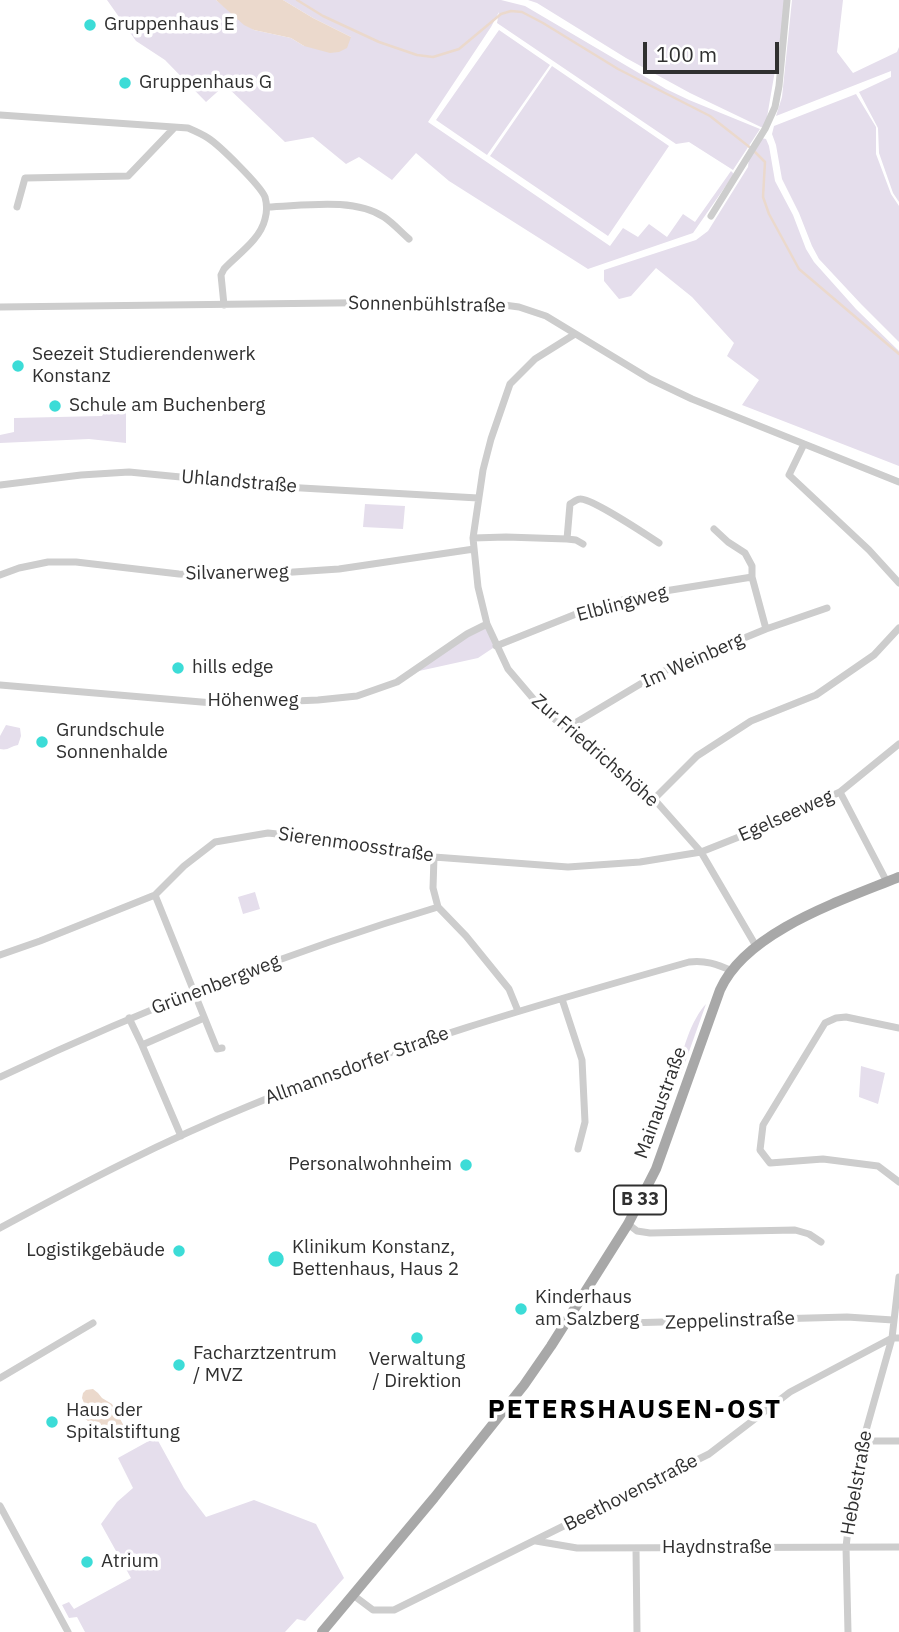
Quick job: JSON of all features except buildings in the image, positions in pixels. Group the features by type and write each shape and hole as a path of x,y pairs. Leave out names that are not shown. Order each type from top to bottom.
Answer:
{"main road":[{"name":"Mainaustraße","path":"322,1632 435,1498 524,1385 628,1224 656,1169 718,996 732,971 756,946 783,928 899,877"}],"street":[{"path":"711,216 775,107 787,0"},
{"path":"1,117 188,128 216,144 256,184 264,195 267,207 261,229 221,275 224,305"},
{"path":"17,207 25,178 128,176 174,128"},
{"path":"267,207 344,204 358,206 385,218 409,239"},
{"name":"Sonnenbühlstraße","path":"0,307 418,302 489,303 519,307 545,316 650,379 692,399 899,482"},
{"name":"Zur Friedrichshöhe","path":"575,334 535,359 510,384 491,439 483,470 473,538 478,587 486,624 508,669 542,709 654,799 701,852 756,946"},
{"path":"804,444 789,475 869,550 899,583"},
{"name":"Uhlandstraße","path":"0,485 128,472 284,487 478,498"},
{"path":"567,539 570,504 579,499 600,507 659,543"},
{"path":"714,529 745,553 752,566 752,578 766,629"},
{"path":"473,538 567,539 583,544"},
{"name":"Silvanerweg","path":"0,575 48,562 76,562 179,574 233,576 339,569 474,549"},
{"name":"Elblingweg","path":"496,646 586,610 640,595 752,578"},
{"name":"Im Weinberg","path":"565,729 657,674 766,629 827,608"},
{"name":"Höhenweg","path":"0,685 225,704 357,696 397,682 457,640 486,624"},
{"path":"654,799 697,756 751,721 816,695 874,655 899,628"},
{"name":"Egelseeweg","path":"701,852 765,827 840,792 899,744"},
{"path":"840,792 887,882"},
{"name":"Sierenmoosstraße","path":"0,955 155,895 184,866 215,842 268,833 342,841 434,857 568,867 640,862 701,852"},
{"path":"434,857 433,888 438,907 466,936 509,989 518,1011"},
{"path":"155,895 217,1049 222,1048"},
{"name":"Grünenbergweg","path":"0,1077 194,992 287,957 438,907"},
{"name":"Allmannsdorfer Straße","path":"0,1227 181,1136 247,1106 352,1066 518,1011 688,962 712,962 732,971"},
{"path":"562,999 582,1060 585,1122 578,1149"},
{"path":"899,1028 846,1017 825,1023 763,1125 760,1150 770,1163 823,1159 878,1166 899,1182"},
{"path":"130,1018 181,1136"},
{"path":"142,1045 204,1018"},
{"path":"628,1224 637,1231 650,1233 795,1230 821,1242"},
{"name":"Hebelstraße","path":"848,1632 846,1547 853,1486 863,1441 895,1338 894,1320 899,1278"},
{"name":"Zeppelinstraße","path":"569,1317 589,1324 847,1317 894,1320"},
{"path":"0,1378 93,1323"},
{"name":"Beethovenstraße","path":"353,1595 373,1610 394,1610 709,1454 790,1392 895,1338"},
{"path":"863,1441 899,1441"},
{"path":"0,1506 68,1632"},
{"name":"Haydnstraße","path":"535,1541 577,1548 899,1547"},
{"path":"636,1548 637,1632"}],"shaded area":[{"path":"107,0 216,0 254,30 291,38 304,46 351,37 283,0 501,0 525,6 666,89 760,129 733,170 689,142 676,144 497,23 499,12 428,122 610,246 623,228 638,237 649,224 667,237 683,214 695,222 731,171 734,174 693,233 588,269 449,181 416,153 392,180 359,157 346,164 313,137 285,142 225,85 206,102 165,60 136,41"},
{"path":"216,0 283,0 351,37 347,48 339,52 330,53 304,46 291,38 254,30 244,25"},
{"path":"528,0 787,0 765,129 690,93"},
{"path":"792,0 843,0 837,52 853,73 897,52 899,47 899,202 893,193 879,153 878,128 859,92 891,77 891,71 776,116 782,97"},
{"path":"499,30 550,65 487,155 436,120"},
{"path":"552,66 669,146 608,236 490,156"},
{"path":"856,94 876,127 876,154 891,194 899,206 899,342 819,259 782,179 772,134 774,126"},
{"path":"761,138 766,139 769,146 775,181 814,262 899,351 899,466 742,405 759,380 727,356 734,343 692,297 656,268 631,296 619,299 604,281 604,270 696,240 708,231 748,167 749,158"},
{"path":"108,406 126,407 126,443 89,439 0,443 0,435 14,432 14,418 102,416"},
{"path":"365,504 405,506 403,529 363,527"},
{"path":"486,625 496,646 478,658 410,673"},
{"path":"6,725 20,728 21,736 18,745 0,749 0,736"},
{"path":"255,892 260,909 243,914 238,897"},
{"path":"706,1004 681,1074 682,1057 688,1037"},
{"path":"861,1066 885,1073 878,1104 859,1097"},
{"path":"93,1389 112,1404 125,1428 110,1431 101,1429 99,1422 94,1421 92,1424 84,1418 81,1407 84,1403 83,1393"},
{"path":"156,1437 184,1488 206,1517 254,1500 316,1524 344,1578 305,1621 297,1619 285,1632 85,1632 77,1617 69,1618 62,1605 69,1602 74,1609 131,1578 101,1524 117,1502 133,1488 118,1458"}],"waterway":[{"path":"297,0 323,16 379,42 417,55 433,57 459,49 501,14 522,12 618,69 710,116 765,162 763,197 769,214 799,269 899,354"}],"place":[{"name":"Gruppenhaus E","path":"90,25"},
{"name":"Gruppenhaus G","path":"125,83"},
{"name":"Seezeit Studierendenwerk Konstanz","path":"18,366"},
{"name":"Schule am Buchenberg","path":"55,406"},
{"name":"hills edge","path":"178,668"},
{"name":"Grundschule Sonnenhalde","path":"42,742"},
{"name":"Personalwohnheim","path":"466,1165"},
{"name":"Logistikgebäude","path":"179,1251"},
{"name":"Klinikum Konstanz, Bettenhaus, Haus 2","path":"276,1259"},
{"name":"Kinderhaus am Salzberg","path":"521,1309"},
{"name":"Verwaltung / Direktion","path":"417,1338"},
{"name":"Facharztzentrum / MVZ","path":"179,1365"},
{"name":"Haus der Spitalstiftung","path":"52,1422"},
{"name":"Atrium","path":"87,1562"}],"district":[{"name":"PETERSHAUSEN-OST","path":"635,1410"}]}
